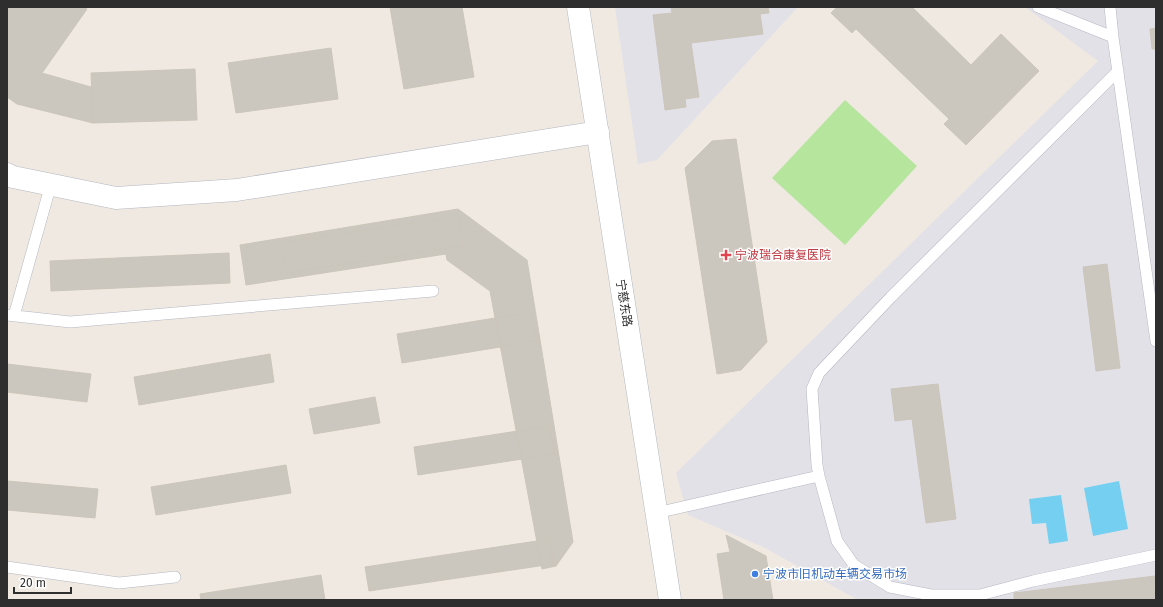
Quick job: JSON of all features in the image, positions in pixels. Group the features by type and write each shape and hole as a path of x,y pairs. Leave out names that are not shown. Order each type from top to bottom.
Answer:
{"main road":[{"name":"宁慈东路","path":"578,7 670,600"},
{"path":"7,174 13,177 116,198 238,190 598,132"}],"lane":[{"path":"1038,7 1113,37"},
{"path":"1110,7 1113,37 1154,312 1156,341"},
{"path":"1118,71 891,297 819,373 812,389 819,476 837,541 854,565 890,587 931,595 980,595 1033,581 1156,555"},
{"path":"51,184 10,315 70,322 433,290"},
{"path":"656,512 819,476"},
{"path":"7,567 119,583 175,577"}],"shaded area":[{"path":"615,7 798,7 657,160 638,164"},
{"path":"1025,7 1156,7 1156,600 858,600 765,548 688,515 676,473 1098,61"}],"green space":[{"path":"845,100 917,166 845,245 772,178"}],"water":[{"path":"1119,481 1128,529 1093,536 1084,488"},
{"path":"1061,495 1068,541 1049,544 1046,523 1032,524 1029,499"}],"building":[{"path":"7,7 84,7 87,9 42,73 91,87 93,123 17,104 7,97"},
{"path":"390,7 462,7 474,77 404,89"},
{"path":"671,7 768,7 769,13 760,14 763,34 691,43 699,97 685,99 686,107 665,110 653,15 672,13"},
{"path":"837,7 912,7 971,65 1001,34 1039,71 966,145 944,124 949,119 856,29 852,33 831,13"},
{"path":"1156,28 1156,49 1152,49 1150,29"},
{"path":"331,48 338,99 236,113 228,63"},
{"path":"195,69 197,120 93,123 91,73"},
{"name":"宁波瑞合康复医院","path":"736,139 767,342 741,370 717,374 685,168 712,141"},
{"path":"458,209 527,260 573,542 556,566 542,569 490,291 447,260 446,254 246,285 240,245"},
{"path":"459,216 463,246 286,273 281,243"},
{"path":"229,253 230,283 51,291 50,261"},
{"path":"1107,264 1120,368 1096,371 1083,267"},
{"path":"532,312 537,341 402,363 397,334"},
{"path":"270,354 274,382 139,405 134,377"},
{"path":"7,364 91,374 87,402 7,392"},
{"path":"938,384 956,519 926,523 912,419 895,421 891,389"},
{"path":"375,397 380,423 314,434 309,409"},
{"path":"550,426 555,454 418,475 414,447"},
{"path":"286,465 291,493 156,515 151,487"},
{"path":"7,481 98,489 95,518 7,510"},
{"path":"726,535 766,556 773,600 724,600 717,554 730,552"},
{"path":"550,539 553,564 369,591 365,567"},
{"path":"321,575 325,600 201,600 200,594"},
{"path":"1155,576 1156,600 1014,600 1014,593"}],"place":[{"name":"宁波瑞合康复医院","path":"726,255"},
{"name":"宁波市旧机动车辆交易市场","path":"755,574"}]}
